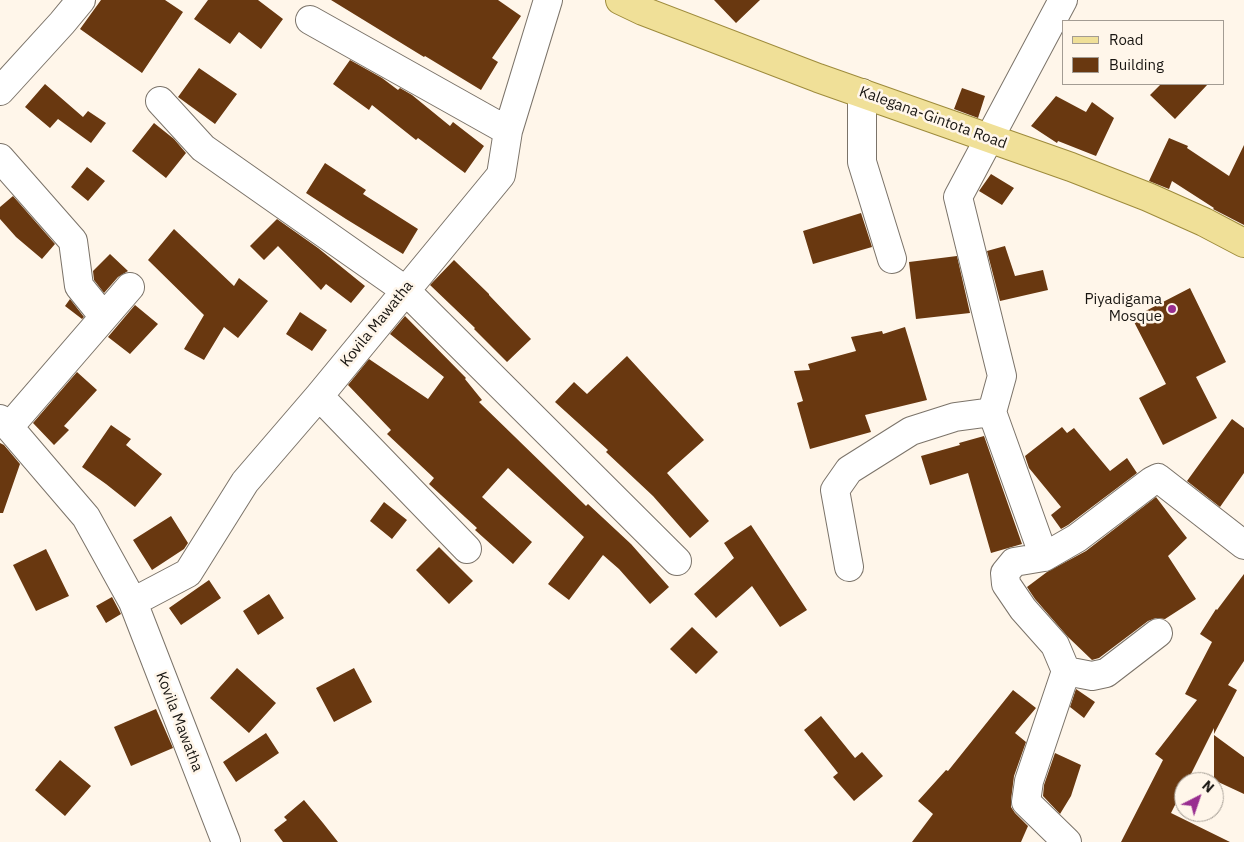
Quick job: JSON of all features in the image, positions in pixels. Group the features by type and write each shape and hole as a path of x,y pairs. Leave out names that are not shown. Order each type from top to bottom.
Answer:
{"main road":[{"name":"Kalegana-Gintota Road","path":"621,0 643,11 818,78 1071,167 1204,222 1244,243"}],"street":[{"path":"0,91 81,0"},
{"name":"Kovila Mawatha","path":"133,602 188,573 245,482 319,396 501,175 508,131 548,0"},
{"path":"1044,557 992,412 1002,376 958,197 1063,0"},
{"path":"310,20 508,131"},
{"path":"862,93 862,162 892,259"},
{"path":"160,101 203,148 405,290 677,561"},
{"path":"0,158 72,241 79,286 104,318"},
{"path":"5,423 104,318 130,287"},
{"path":"319,396 467,549"},
{"path":"850,567 835,490 850,470 911,431 955,417 992,412"},
{"name":"Kovila Mawatha","path":"5,423 86,517 133,602 226,842"},
{"path":"1067,842 1026,802 1029,781 1066,671 1055,645 1023,609 1006,584 1005,573 1014,562 1044,557 1077,538 1158,478 1244,545"},
{"path":"1066,671 1092,676 1106,673 1158,633"}],"building":[{"path":"101,0 165,0 183,12 142,73 80,29"},
{"path":"208,0 258,0 283,19 261,49 239,32 230,44 194,19"},
{"path":"331,0 498,0 521,16 492,58 498,62 481,90"},
{"path":"714,0 760,0 736,23"},
{"path":"350,60 382,78 398,90 400,88 412,95 450,126 453,122 484,146 465,173 418,138 416,140 372,105 369,110 333,84"},
{"path":"199,68 237,94 215,124 178,97"},
{"path":"45,84 83,117 88,111 106,123 91,143 58,119 50,128 25,107"},
{"path":"1160,85 1207,85 1175,119 1150,95"},
{"path":"962,88 985,96 978,118 954,109"},
{"path":"1056,96 1086,112 1092,102 1114,118 1096,156 1058,141 1057,143 1031,126"},
{"path":"154,123 174,139 186,153 166,178 132,151"},
{"path":"1169,138 1188,146 1187,148 1229,176 1244,145 1244,225 1213,209 1172,181 1169,189 1149,181"},
{"path":"325,163 366,190 363,194 418,229 403,254 306,193"},
{"path":"87,167 105,181 88,201 71,187"},
{"path":"991,174 1014,188 1002,205 979,191"},
{"path":"13,196 55,244 42,259 16,237 0,219 0,207"},
{"path":"861,213 872,247 813,264 803,231"},
{"path":"277,219 318,248 365,286 351,303 326,284 321,290 278,246 264,260 250,246"},
{"path":"174,229 234,286 239,278 268,301 238,338 224,327 204,360 184,349 204,315 148,260"},
{"path":"1005,246 1015,276 1043,270 1048,290 1000,301 987,251"},
{"path":"110,254 128,271 118,277 104,293 94,280 93,271"},
{"path":"957,256 970,313 916,319 909,262"},
{"path":"454,260 531,339 507,362 430,285"},
{"name":"Piyadigama Mosque","path":"1190,288 1226,362 1196,377 1217,418 1163,445 1139,398 1166,384 1132,318"},
{"path":"70,299 84,317 82,319 65,306"},
{"path":"135,305 158,324 130,354 108,337"},
{"path":"300,312 327,330 312,351 286,334"},
{"path":"405,316 466,378 482,400 479,402 586,506 588,504 631,544 669,587 650,604 619,569 603,555 569,600 548,584 584,537 508,468 482,497 532,542 513,564 475,530 477,528 429,484 434,478 387,434 391,430 348,385 369,359 428,399 444,377 390,334"},
{"path":"905,327 927,400 865,415 871,432 810,449 797,403 803,401 794,371 810,370 808,364 856,351 851,337 882,331 883,334"},
{"path":"627,356 704,440 667,473 709,521 690,538 653,496 606,452 608,450 555,402 574,382 587,394"},
{"path":"77,372 97,390 64,426 69,430 54,445 33,423"},
{"path":"1232,419 1244,428 1244,473 1220,507 1187,481"},
{"path":"111,425 131,439 126,445 162,474 135,507 82,467"},
{"path":"1062,427 1067,433 1074,428 1110,471 1127,458 1137,473 1061,529 1051,515 1061,507 1029,468 1025,456"},
{"path":"984,436 1022,544 991,553 968,473 930,485 921,456"},
{"path":"0,443 4,445 20,464 3,513 0,513"},
{"path":"1156,497 1187,538 1168,556 1196,599 1165,619 1156,618 1148,621 1099,658 1092,660 1068,637 1027,587 1047,572 1086,551"},
{"path":"384,502 407,520 392,539 370,521"},
{"path":"171,516 188,543 184,549 152,570 133,540"},
{"path":"751,525 807,610 780,627 752,586 716,618 694,594 734,558 724,543"},
{"path":"439,547 473,581 449,604 416,570"},
{"path":"46,549 69,596 36,611 13,565"},
{"path":"1244,574 1244,661 1228,685 1237,690 1214,734 1214,728 1192,772 1174,772 1174,807 1171,813 1174,814 1174,822 1189,822 1230,842 1121,842 1163,760 1155,754 1197,700 1185,694 1212,642 1200,634"},
{"path":"209,580 221,598 181,625 169,608"},
{"path":"269,594 284,618 258,635 243,611"},
{"path":"112,597 121,614 106,623 96,606"},
{"path":"692,627 718,652 696,674 670,649"},
{"path":"237,668 276,703 249,733 210,698"},
{"path":"354,668 372,702 334,722 316,688"},
{"path":"1076,689 1095,702 1084,718 1070,707"},
{"path":"1013,690 1036,708 1015,733 1026,742 1014,776 1011,800 1011,807 1028,826 1021,842 912,842 933,814 918,801 946,770 948,771"},
{"path":"156,709 173,748 131,766 114,727"},
{"path":"821,716 855,758 862,752 883,776 854,801 833,777 838,773 804,730"},
{"path":"266,733 279,753 236,782 223,762"},
{"path":"1214,735 1244,757 1244,794 1224,785 1224,772 1214,772"},
{"path":"1055,753 1081,765 1071,796 1060,814 1043,796 1044,785"},
{"path":"60,760 91,786 65,816 35,790"},
{"path":"304,800 338,842 283,842 274,830 287,820 284,817"}],"place":[{"name":"Piyadigama Mosque","path":"1172,309"}]}
